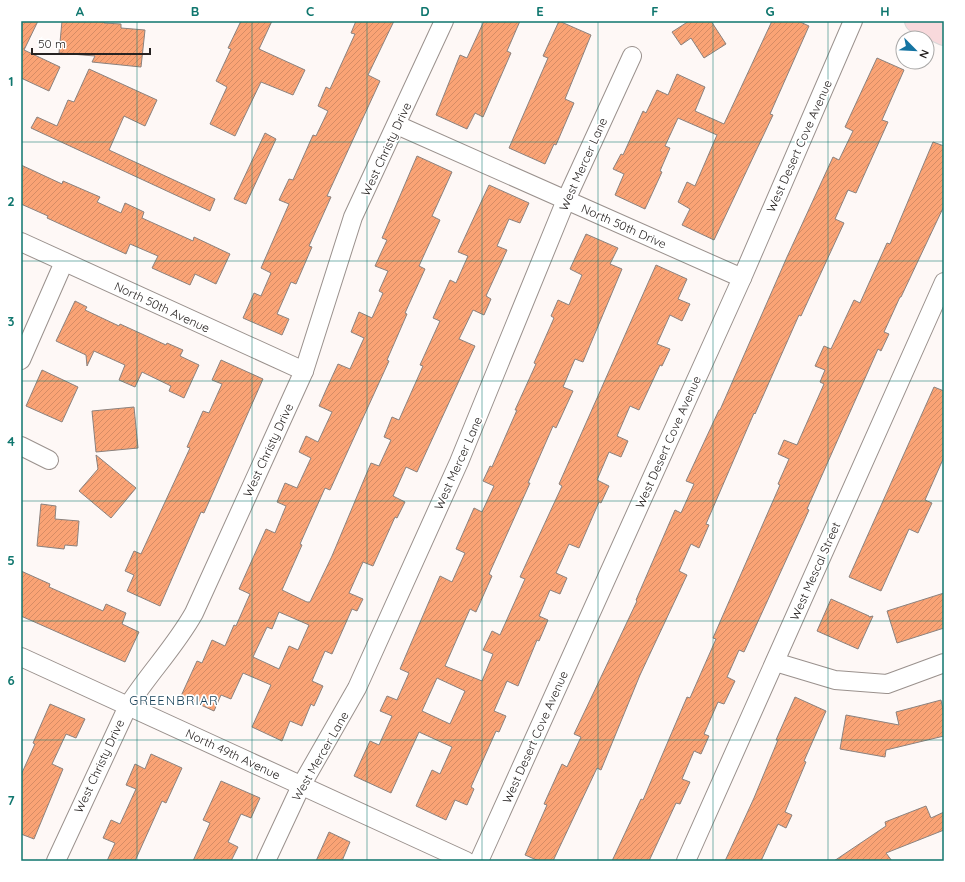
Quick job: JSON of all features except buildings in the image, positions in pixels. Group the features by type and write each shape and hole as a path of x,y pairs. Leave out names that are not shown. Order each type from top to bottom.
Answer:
{"main road":[{"path":"916,21 944,34"}],"street":[{"name":"West Christy Drive","path":"56,861 128,706 142,684 181,636 194,613 304,371 353,218 444,21"},
{"name":"West Desert Cove Avenue","path":"479,861 742,278 853,21"},
{"name":"West Mercer Lane","path":"266,861 301,786 358,688 483,407 503,352 566,200 632,56"},
{"name":"North 50th Drive","path":"397,125 742,278"},
{"name":"North 50th Avenue","path":"21,242 304,371"},
{"path":"21,360 64,262"},
{"name":"West Mescal Street","path":"686,861 944,282"},
{"path":"21,446 49,460"},
{"name":"North 49th Avenue","path":"21,657 466,861"},
{"path":"775,662 835,680 887,684 944,663"}],"district":[{"name":"GREENBRIAR","path":"174,700"}]}
